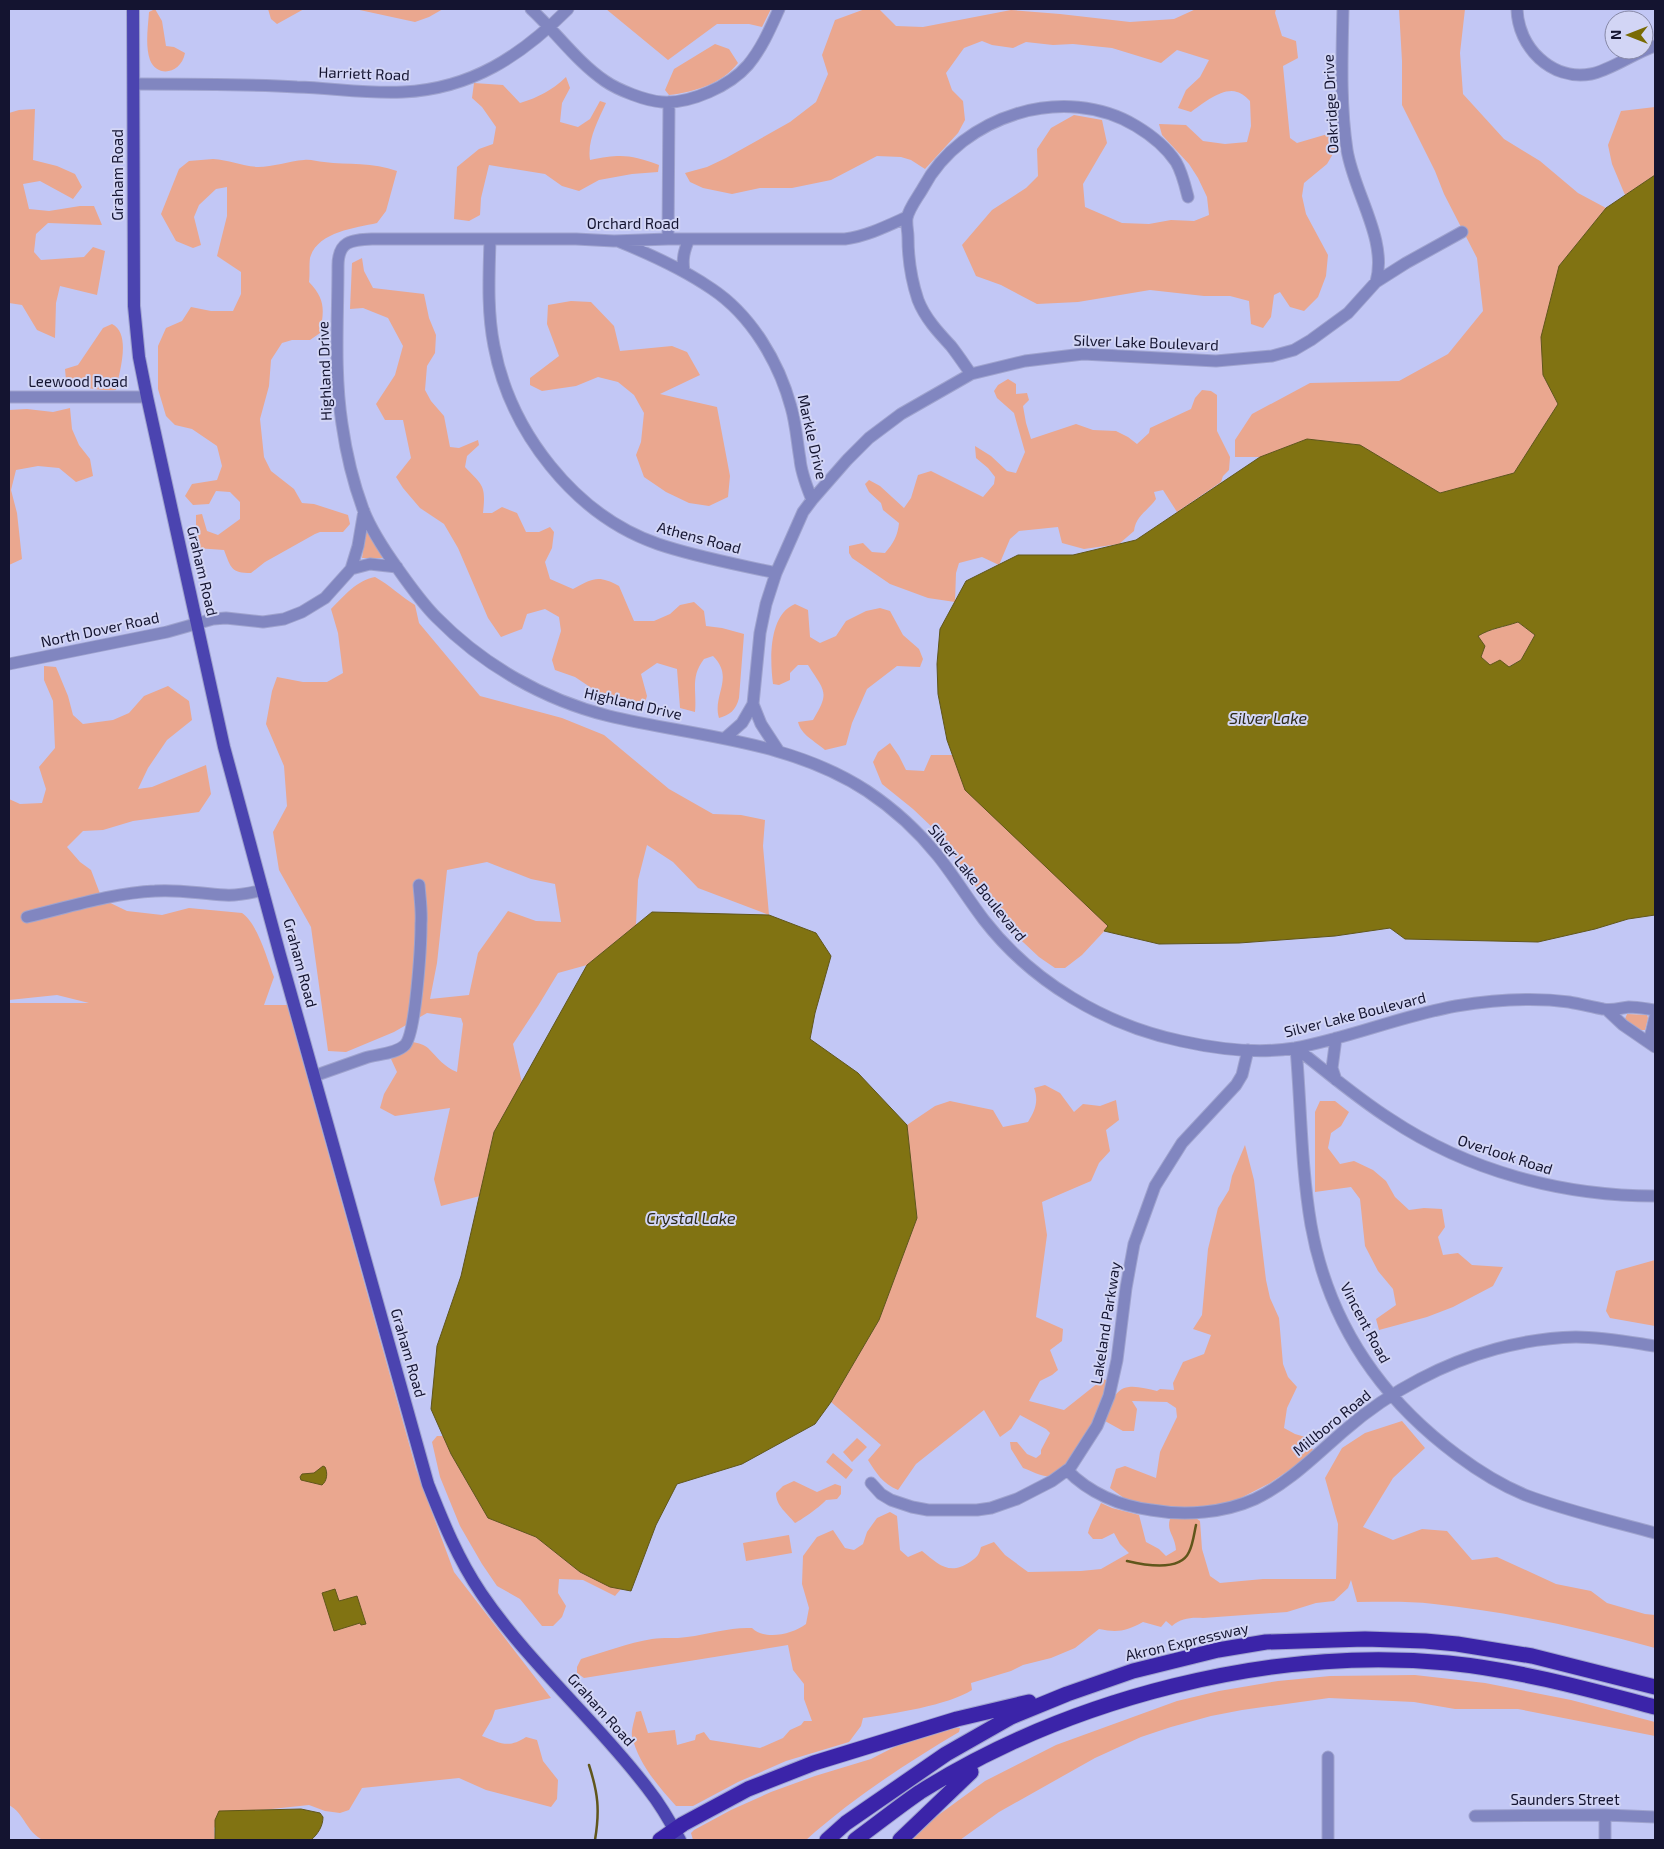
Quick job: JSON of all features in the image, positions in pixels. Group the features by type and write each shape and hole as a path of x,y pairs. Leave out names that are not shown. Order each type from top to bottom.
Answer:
{"highway":[{"name":"Akron Expressway","path":"827,1840 846,1823 946,1754 1011,1717 1067,1694 1133,1671 1218,1650 1266,1642 1365,1639 1425,1641 1502,1651 1558,1662 1655,1687"},
{"path":"855,1840 920,1793 987,1755 1039,1731 1104,1706 1196,1681 1261,1668 1331,1660 1416,1661 1478,1667 1554,1681 1655,1707"},
{"path":"660,1840 677,1835 748,1789 814,1762 975,1714 1067,1694"},
{"path":"900,1840 965,1776 1039,1731"}],"main road":[{"name":"Graham Road","path":"132,9 134,306 139,357 147,397 224,747 428,1484 451,1542 481,1593 541,1669 595,1726 649,1790 677,1835"}],"street":[{"path":"531,9 550,26 585,64 607,82 653,100 669,102 686,99 716,89 740,74 758,52 779,9"},
{"name":"Harriett Road","path":"134,84 272,86 389,92 418,91 462,80 513,57 568,9"},
{"name":"Oakridge Drive","path":"1343,9 1344,98 1347,149 1355,182 1376,241 1379,272 1376,282"},
{"path":"1517,9 1520,31 1528,46 1539,59 1555,69 1572,74 1593,74 1655,46"},
{"path":"668,239 669,102"},
{"path":"971,374 936,330 919,301 909,264 907,217 928,178 940,162 969,136 984,126 1020,112 1050,108 1071,108 1098,111 1116,116 1150,134 1175,161 1183,176 1188,197"},
{"name":"Orchard Road","path":"354,240 845,239 874,232 907,217"},
{"name":"Silver Lake Boulevard","path":"725,738 742,723 753,704 760,633 766,604 776,573 803,512 847,460 886,425 923,400 971,374 1025,361 1083,354 1216,361 1272,356 1294,350 1348,313 1376,282 1462,232"},
{"path":"684,271 682,260 689,239"},
{"name":"Highland Drive","path":"354,240 345,244 338,258 338,381 346,447 364,510 380,542 435,616 466,644 502,670 534,689 568,703 607,716 750,743"},
{"name":"Athens Road","path":"490,240 489,303 499,369 519,420 532,442 554,471 584,500 609,518 645,538 688,554 776,573"},
{"name":"Markle Drive","path":"618,240 684,271 713,290 735,309 757,335 782,379 792,408 801,467 812,500"},
{"name":"Leewood Road","path":"9,397 147,397"},
{"path":"351,569 358,546 364,510"},
{"path":"351,569 370,564 397,567"},
{"name":"North Dover Road","path":"9,664 167,632 221,618 263,622 293,616 311,608 325,598 351,569"},
{"name":"Silver Lake Boulevard","path":"753,704 761,724 778,750"},
{"name":"Silver Lake Boulevard","path":"750,743 778,750 811,762 850,780 878,798 899,815 936,852 984,920 998,937 1028,965 1068,996 1116,1021 1160,1036 1195,1044 1248,1050 1296,1048 1429,1012 1480,1002 1550,1000 1571,1002 1607,1010 1628,1007 1655,1010"},
{"path":"314,1076 367,1058 398,1050 407,1042 411,1034 416,1001 421,939 419,886"},
{"path":"27,916 84,902 142,892 178,890 227,896 263,890"},
{"path":"1607,1010 1622,1025 1652,1045 1655,1017"},
{"path":"1336,1038 1332,1068 1336,1080"},
{"name":"Overlook Road","path":"1296,1048 1376,1110 1449,1152 1485,1167 1572,1190 1655,1196"},
{"name":"Vincent Road","path":"1296,1048 1307,1195 1318,1254 1342,1319 1371,1370 1391,1395 1438,1441 1467,1462 1503,1484 1554,1506 1655,1533"},
{"name":"Lakeland Parkway","path":"871,1483 881,1494 891,1500 912,1507 928,1510 977,1510 991,1508 1017,1499 1052,1481 1067,1470 1077,1458 1097,1426 1109,1396 1117,1360 1126,1288 1134,1244 1155,1186 1182,1143 1236,1086 1242,1075 1248,1050"},
{"name":"Millboro Road","path":"1067,1470 1096,1493 1139,1509 1176,1513 1234,1506 1256,1498 1278,1485 1322,1451 1366,1412 1391,1395 1421,1378 1454,1364 1526,1342 1577,1337 1614,1339 1655,1346"},
{"path":"1328,1758 1328,1840"},
{"path":"1605,1815 1605,1840"},
{"name":"Saunders Street","path":"1475,1816 1605,1815 1655,1817"}],"shaded area":[{"path":"155,9 162,21 166,46 174,47 185,53 179,65 169,71 163,71 153,66 148,55 149,12"},
{"path":"268,9 304,9 277,24 271,19"},
{"path":"355,9 443,9 415,22"},
{"path":"606,9 771,9 762,27 749,24 717,24 668,60"},
{"path":"865,9 880,10 896,26 923,27 1011,10 1130,22 1174,19 1196,9 1276,9 1275,13 1282,36 1296,41 1298,58 1283,66 1290,138 1297,143 1331,133 1337,147 1327,164 1304,183 1302,196 1306,214 1328,255 1326,276 1318,297 1304,311 1290,307 1280,292 1274,295 1271,317 1263,328 1251,324 1249,301 1230,296 1204,296 1150,290 1078,302 1037,304 1001,285 976,276 962,245 992,210 1026,188 1038,176 1037,149 1051,128 1074,115 1102,120 1107,143 1083,184 1085,207 1122,223 1149,224 1171,220 1194,221 1209,215 1207,197 1198,178 1189,164 1162,135 1159,124 1186,125 1203,141 1225,144 1247,142 1251,126 1250,101 1241,93 1231,91 1213,97 1191,112 1178,108 1186,90 1200,77 1209,60 1177,50 1161,63 1112,48 1026,42 1013,48 992,45 982,41 964,48 946,73 952,90 963,101 965,120 958,133 925,169 911,160 901,157 877,156 831,180 792,188 760,188 732,194 703,188 690,182 685,173 707,167 726,158 790,122 816,102 828,74 822,55 835,20"},
{"path":"1399,9 1465,9 1460,53 1463,94 1504,139 1540,161 1578,193 1606,208 1559,266 1543,375 1558,404 1514,473 1440,493 1360,445 1307,439 1260,457 1235,457 1235,440 1252,414 1310,383 1399,381 1448,354 1483,311 1477,258 1402,105"},
{"path":"715,44 729,49 738,63 716,82 688,92 669,95 665,90 674,69"},
{"path":"566,77 570,88 562,103 560,122 578,127 590,119 600,101 606,103 590,145 590,160 617,156 632,157 659,165 658,172 632,174 599,180 579,191 562,186 545,174 489,165 481,198 480,215 469,221 454,219 457,167 479,149 493,144 496,127 482,107 472,98 474,83 503,85 520,103 544,93"},
{"path":"1655,107 1655,175 1625,195 1612,164 1608,145 1621,111"},
{"path":"35,109 33,160 57,166 75,174 82,187 73,199 40,181 23,184 29,209 49,211 80,206 94,206 102,225 48,223 36,234 34,252 41,260 84,257 93,247 105,251 97,295 60,286 56,303 55,338 37,330 22,305 9,303 9,113"},
{"path":"213,159 258,167 309,160 370,165 397,171 386,211 377,223 348,229 328,237 314,249 310,258 309,282 315,288 321,300 323,312 320,333 310,340 292,340 282,343 271,360 269,386 260,419 264,457 271,471 294,489 302,503 314,504 348,515 350,524 343,532 320,532 315,534 265,562 251,573 239,572 233,568 224,550 196,548 196,515 202,514 207,531 218,535 240,519 240,502 230,492 216,491 209,504 193,505 185,496 192,484 217,480 222,466 217,446 192,429 175,425 166,416 158,389 158,346 166,328 182,321 191,307 211,311 233,311 241,294 241,272 217,256 227,216 227,187 216,189 199,205 194,217 201,245 193,248 176,241 161,214 179,169 189,161"},
{"path":"362,258 364,271 373,288 424,294 429,318 436,335 435,353 427,366 425,390 431,401 444,416 450,447 459,448 478,440 479,445 467,456 465,467 482,487 484,497 483,513 492,513 502,507 517,513 526,532 539,532 550,527 554,532 552,548 545,562 550,579 573,589 596,579 606,580 619,586 634,621 654,621 670,614 680,605 694,602 704,611 706,626 744,634 739,698 736,706 729,714 719,718 718,702 723,679 719,664 713,656 704,659 697,672 695,712 680,708 677,669 657,663 641,674 647,696 644,706 619,702 602,695 575,677 555,670 552,660 561,631 559,617 545,609 527,614 522,629 501,637 488,618 458,548 444,524 420,508 396,477 411,458 403,420 385,420 376,404 395,375 403,346 388,318 363,308 350,309 352,263"},
{"path":"571,301 591,302 614,326 620,351 672,346 687,352 700,375 660,394 717,407 730,476 728,497 709,506 689,503 666,492 644,477 636,455 641,442 644,413 634,395 618,382 598,377 576,386 542,391 530,385 530,378 559,356 547,324 548,305"},
{"path":"112,324 118,329 123,345 116,390 90,388 66,380 65,369 78,365 103,328"},
{"path":"1008,379 1016,384 1016,394 1027,393 1029,400 1023,406 1031,439 1076,424 1093,430 1116,431 1137,444 1149,433 1150,428 1191,409 1195,398 1202,390 1211,391 1217,395 1217,431 1230,457 1229,470 1223,476 1221,482 1177,512 1163,490 1154,492 1156,499 1139,517 1134,531 1119,544 1084,549 1062,543 1058,527 1019,531 1010,539 999,565 982,557 959,563 956,573 955,602 928,598 890,584 852,558 849,553 849,546 863,543 872,552 885,553 898,531 899,523 883,510 881,503 869,492 865,484 869,480 880,486 904,508 911,498 918,475 931,471 983,497 994,484 995,477 976,458 975,446 991,456 1007,471 1016,473 1025,452 1014,413 997,398 994,391 998,385"},
{"path":"70,408 72,429 79,445 90,459 93,476 76,482 59,468 38,466 16,470 11,490 17,513 22,559 9,565 9,410 27,409 53,412"},
{"path":"368,531 383,558 362,558 366,532"},
{"path":"375,577 415,605 419,623 480,696 562,718 604,735 669,789 713,814 741,815 765,820 763,846 769,915 698,888 673,862 647,845 638,880 636,925 587,965 558,973 513,1044 522,1083 494,1132 480,1196 441,1206 434,1179 450,1108 395,1116 380,1108 384,1094 397,1072 391,1059 402,1054 413,1042 427,1047 445,1065 457,1072 463,1024 461,1018 427,1013 394,1032 346,1052 328,1051 311,927 279,870 273,832 287,806 284,766 266,724 272,691 277,677 303,682 327,682 343,673 338,633 331,609 351,589","holes":["487,862 531,879 555,884 561,922 536,921 508,911 478,953 469,995 430,999 437,963 447,870"]},
{"path":"795,604 808,610 810,637 820,643 836,636 846,621 866,611 880,608 890,611 903,635 919,649 923,659 920,667 897,666 867,689 852,723 846,745 825,750 805,734 800,727 798,722 813,720 823,697 822,687 808,665 798,665 790,673 790,680 779,685 773,684 771,663 775,628 786,610"},
{"path":"1518,622 1535,635 1521,660 1508,667 1490,665 1481,657 1485,646 1478,636"},
{"path":"44,666 56,667 68,696 73,715 83,724 113,720 129,713 144,696 168,686 189,701 192,720 167,740 148,768 138,789 152,787 206,765 211,794 199,812 133,821 103,830 83,831 67,847 80,862 91,870 102,899 127,911 162,915 189,908 242,913 253,925 274,977 264,1005 287,1005 416,1469 454,1572 551,1698 495,1710 482,1736 504,1744 514,1743 526,1737 537,1740 543,1761 558,1780 557,1799 551,1807 486,1790 459,1778 362,1788 349,1810 340,1813 325,1811 309,1805 229,1812 214,1828 215,1840 43,1840 33,1833 18,1813 9,1805 9,1003 89,1003 57,995 9,1000 9,799 20,804 42,803 46,789 39,767 55,748 53,701 44,680"},
{"path":"890,743 906,770 924,771 931,755 953,755 966,790 1109,926 1082,955 1065,968 1055,968 1039,957 1010,930 991,908 933,828 882,784 873,762 878,752"},
{"path":"1627,1014 1647,1015 1645,1030 1641,1030 1627,1021 1625,1019"},
{"path":"1045,1085 1060,1093 1074,1112 1083,1104 1100,1106 1116,1100 1119,1120 1106,1130 1110,1151 1099,1163 1091,1181 1042,1202 1047,1235 1036,1317 1063,1329 1062,1341 1050,1350 1058,1370 1040,1381 1029,1401 1064,1410 1103,1379 1109,1381 1106,1391 1095,1418 1080,1446 1064,1469 1056,1475 1044,1476 1023,1468 1011,1449 1010,1442 1017,1442 1027,1454 1036,1458 1041,1454 1041,1450 1050,1433 1046,1429 1020,1415 1011,1429 1000,1437 984,1410 916,1464 898,1490 877,1474 868,1460 881,1445 831,1402 879,1320 917,1218 907,1125 935,1106 950,1101 993,1110 1003,1127 1028,1122 1036,1106 1034,1088"},
{"path":"1320,1101 1335,1101 1349,1112 1341,1126 1331,1133 1328,1148 1340,1164 1354,1161 1373,1170 1386,1181 1395,1197 1409,1210 1424,1208 1442,1209 1445,1227 1438,1237 1443,1255 1458,1253 1472,1265 1503,1267 1493,1286 1453,1307 1427,1317 1379,1330 1376,1319 1396,1305 1393,1289 1378,1271 1365,1246 1360,1199 1351,1187 1315,1192 1315,1112"},
{"path":"1245,1145 1254,1180 1266,1280 1270,1298 1279,1318 1283,1364 1288,1377 1297,1387 1287,1408 1284,1428 1305,1437 1313,1450 1301,1462 1270,1483 1225,1506 1186,1511 1200,1521 1202,1549 1210,1576 1220,1583 1263,1579 1336,1579 1338,1524 1325,1478 1342,1448 1365,1433 1402,1421 1425,1448 1393,1478 1363,1527 1393,1540 1422,1529 1447,1531 1472,1560 1497,1557 1556,1584 1591,1591 1607,1603 1655,1615 1655,1648 1573,1627 1490,1611 1425,1603 1357,1602 1351,1580 1348,1588 1334,1601 1316,1603 1287,1612 1191,1618 1179,1621 1172,1626 1166,1621 1161,1627 1143,1622 1122,1630 1099,1629 1075,1648 1051,1658 1023,1665 1011,1671 971,1683 972,1690 949,1700 920,1708 863,1718 861,1726 849,1742 786,1761 738,1782 693,1806 676,1806 656,1782 639,1756 632,1736 636,1712 641,1711 648,1733 675,1730 677,1745 695,1740 696,1735 704,1732 710,1740 760,1748 783,1738 790,1730 801,1725 804,1721 812,1721 804,1699 804,1684 793,1670 788,1645 584,1678 577,1673 577,1667 581,1659 625,1645 652,1639 683,1638 744,1628 752,1628 764,1634 779,1635 800,1628 806,1624 809,1608 802,1584 803,1556 817,1537 833,1530 845,1548 854,1550 863,1544 867,1532 877,1518 890,1512 897,1516 900,1550 908,1557 922,1551 944,1567 956,1568 963,1566 974,1559 981,1547 994,1542 1005,1555 1028,1572 1101,1569 1129,1553 1120,1544 1114,1533 1102,1539 1093,1539 1088,1533 1101,1503 1139,1515 1146,1542 1159,1549 1166,1556 1176,1550 1169,1528 1173,1512 1131,1503 1110,1488 1116,1469 1125,1466 1156,1478 1160,1452 1177,1417 1176,1408 1167,1402 1132,1401 1137,1409 1134,1431 1123,1431 1105,1421 1112,1400 1119,1391 1132,1387 1157,1391 1160,1389 1174,1390 1173,1383 1183,1362 1204,1354 1211,1335 1193,1329 1202,1315 1208,1249 1218,1208 1229,1190 1232,1176"},
{"path":"1655,1260 1655,1326 1610,1318 1606,1311 1616,1271"},
{"path":"437,1436 443,1436 451,1454 488,1518 536,1537 580,1572 621,1589 615,1596 583,1580 559,1579 558,1593 566,1606 562,1617 553,1626 542,1626 520,1599 497,1586 460,1526 440,1477 432,1442"},
{"path":"857,1438 867,1447 852,1462 843,1452"},
{"path":"833,1453 853,1470 846,1479 826,1462"},
{"path":"794,1481 817,1492 835,1484 841,1486 841,1494 837,1499 826,1500 795,1523 780,1506 776,1498 776,1493 783,1486"},
{"path":"789,1535 792,1553 746,1561 743,1543"},
{"path":"1415,1675 1485,1683 1571,1700 1655,1722 1655,1736 1518,1709 1455,1709 1414,1702 1329,1698 1242,1710 1171,1727 1141,1737 1095,1758 999,1812 960,1840 907,1840 911,1835 985,1781 1056,1745 1177,1701 1219,1691 1278,1681 1330,1676"},
{"path":"960,1728 959,1732 880,1782 806,1840 693,1840 691,1833 694,1830 731,1810 771,1792 871,1759 908,1740"}],"water":[{"name":"Silver Lake","path":"1655,175 1655,915 1628,919 1595,929 1538,942 1405,939 1390,928 1335,936 1239,943 1159,944 1104,931 1108,926 965,790 947,740 938,694 937,664 940,629 966,581 1018,555 1073,555 1136,540 1260,457 1307,439 1360,445 1440,493 1514,473 1558,404 1543,375 1541,337 1559,266 1606,208","holes":["1518,622 1535,635 1521,660 1509,667 1500,660 1490,665 1481,657 1485,646 1478,636 1488,631"]},
{"name":"Crystal Lake","path":"652,912 769,915 816,933 831,956 815,1013 810,1039 858,1073 907,1125 917,1218 879,1320 831,1402 815,1424 742,1464 677,1484 656,1525 631,1591 610,1587 580,1572 536,1537 488,1518 451,1454 431,1409 437,1346 461,1276 494,1132 587,965"},
{"path":"323,1466 327,1474 322,1485 301,1480 302,1474 314,1473"},
{"path":"335,1589 339,1601 357,1596 366,1624 361,1625 360,1623 334,1631 322,1593"},
{"path":"301,1809 320,1813 323,1817 320,1830 311,1840 215,1840 215,1820 219,1811"}],"waterway":[{"path":"1127,1561 1161,1566 1178,1562 1189,1552 1196,1525"},
{"path":"589,1765 597,1802 595,1840"}]}
